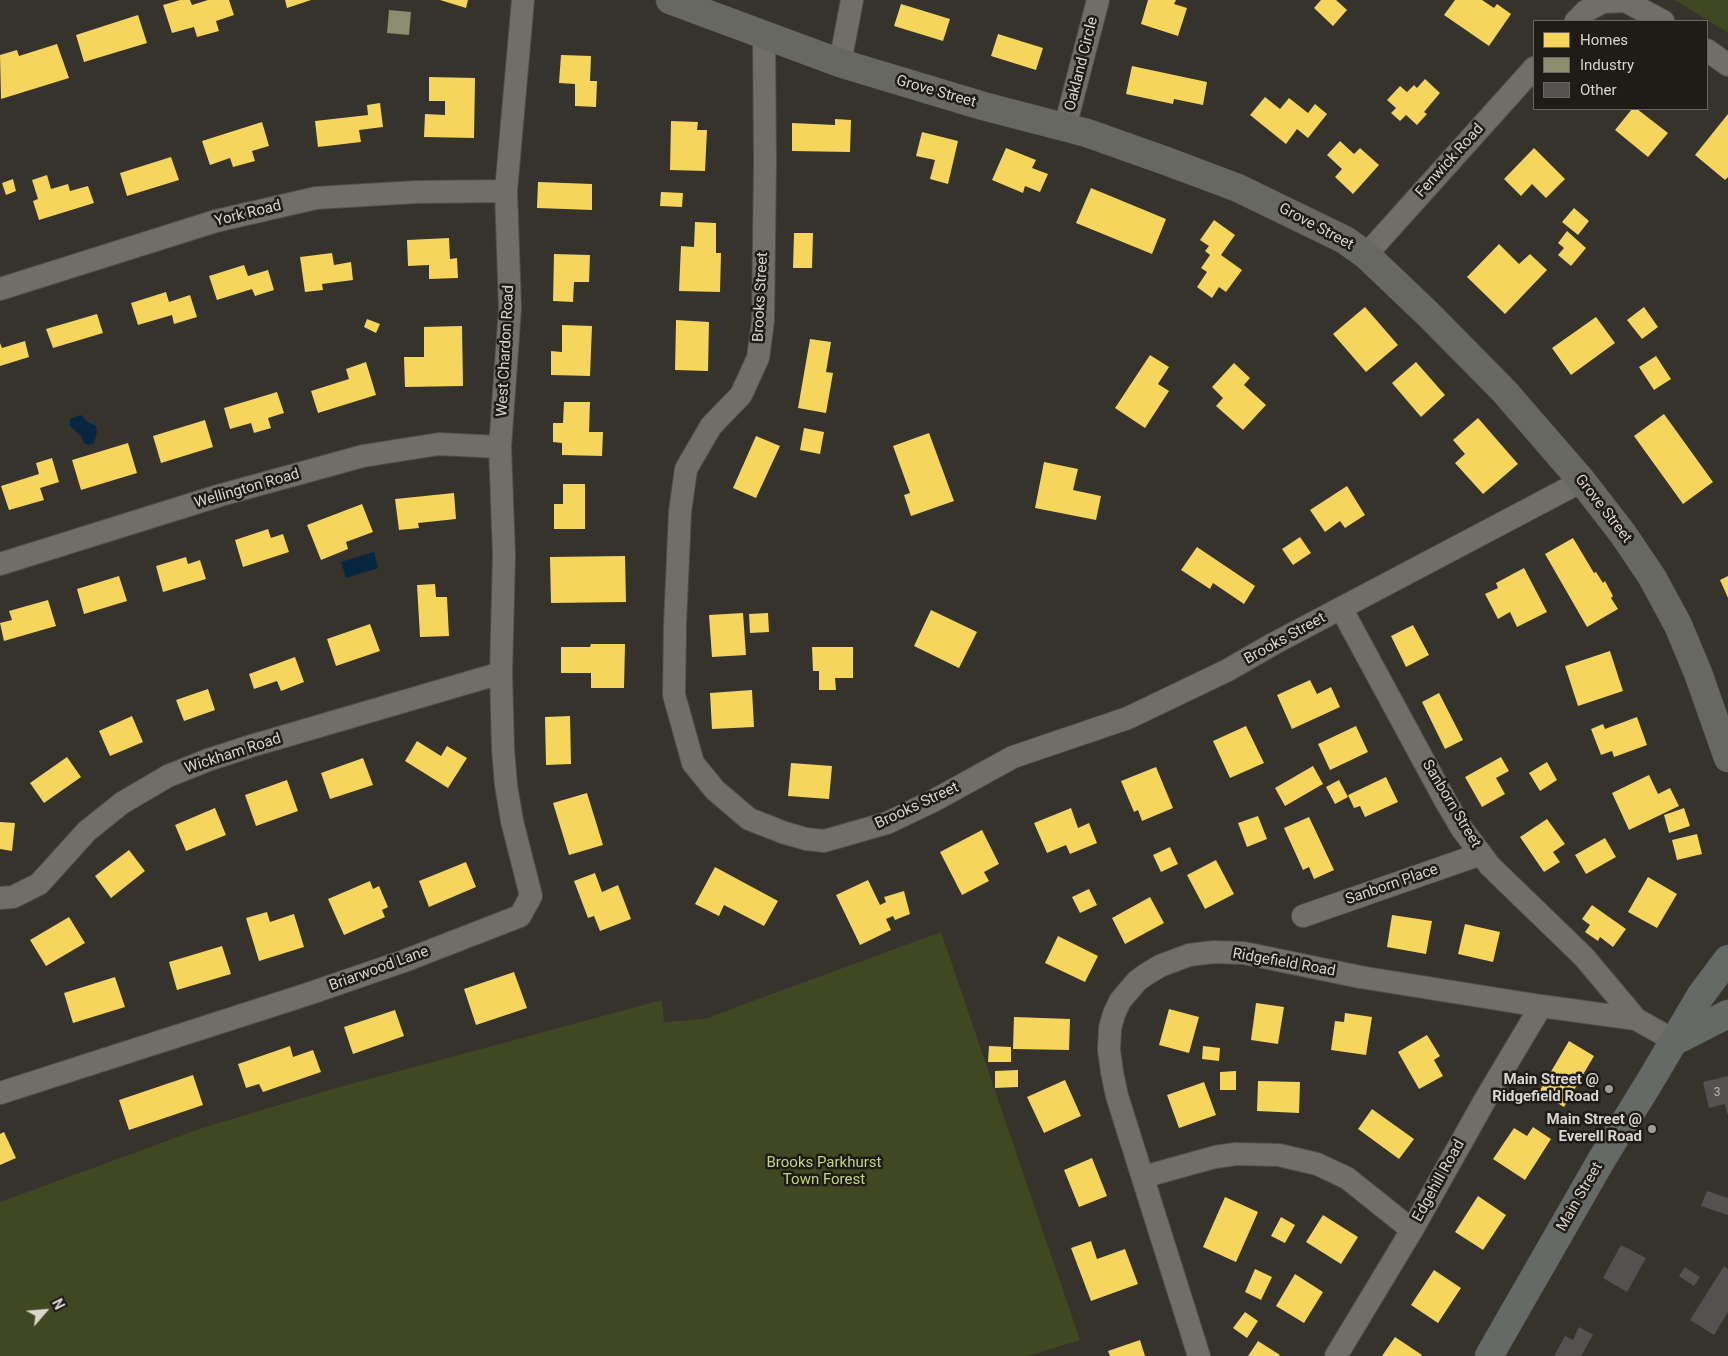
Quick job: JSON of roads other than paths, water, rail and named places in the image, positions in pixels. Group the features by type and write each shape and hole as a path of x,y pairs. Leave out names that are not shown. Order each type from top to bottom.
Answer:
{"main road":[{"name":"Main Street","path":"1489,1356 1602,1159 1675,1041 1701,995 1728,959"},
{"path":"1675,1041 1728,1014"}],"street":[{"name":"West Chardon Road","path":"501,673 504,555 500,447 510,308 506,191 524,0"},
{"name":"Grove Street","path":"670,0 840,63 945,95 1086,133 1238,188 1345,240 1366,255 1429,315 1504,392 1582,481 1624,534 1670,609 1695,665 1728,758"},
{"path":"840,63 852,0"},
{"name":"Oakland Circle","path":"1065,127 1098,0"},
{"path":"1577,20 1586,11 1603,2 1625,1 1661,20"},
{"name":"Brooks Street","path":"764,36 763,322 758,358 741,395 711,426 686,469 680,512 675,624 674,695 693,763 715,790 749,819 806,839 824,841 887,823 933,801 1013,757 1112,724 1228,670 1340,608 1582,481"},
{"path":"1708,51 1728,65"},
{"name":"Fenwick Road","path":"1366,255 1533,69"},
{"name":"York Road","path":"0,289 216,221 316,198 416,192 506,191"},
{"name":"Wellington Road","path":"0,564 221,495 363,456 439,444 500,447"},
{"name":"Sanborn Street","path":"1340,608 1453,815 1481,854 1500,876 1584,957 1636,1019"},
{"name":"Wickham Road","path":"0,898 13,897 39,884 87,831 122,802 168,776 242,749 501,673"},
{"name":"Briarwood Lane","path":"0,1093 308,994 404,961 520,916 531,896 512,822 508,794 503,749 501,673"},
{"name":"Sanborn Place","path":"1303,916 1481,854"},
{"name":"Ridgefield Road","path":"1200,1356 1116,1096 1109,1050 1110,1028 1120,1001 1145,975 1168,962 1189,955 1214,952 1244,953 1360,977 1636,1019 1675,1041"},
{"name":"Edgehill Road","path":"1336,1356 1412,1230 1485,1100 1541,1006"},
{"path":"1143,1177 1215,1157 1236,1154 1280,1154 1317,1164 1347,1178 1412,1230"}],"water":[{"path":"81,415 88,422 96,426 97,432 94,443 88,445 84,443 81,436 70,426 70,419"},
{"path":"374,552 378,568 346,578 341,562"}],"place":[{"name":"Main Street @ Ridgefield Road","path":"1609,1089"},
{"name":"Main Street @ Everell Road","path":"1652,1129"}],"park label":[{"name":"Brooks Parkhurst Town Forest","path":"824,1172"}]}
